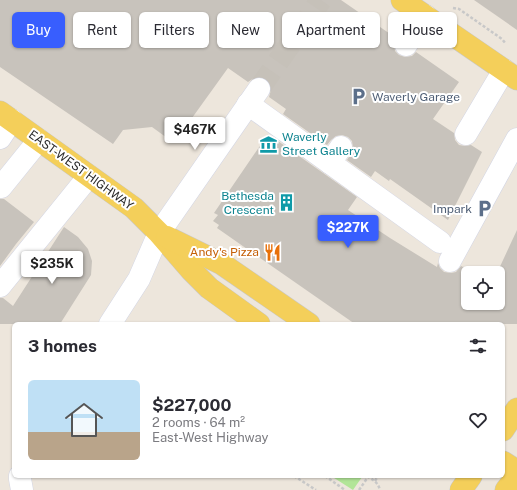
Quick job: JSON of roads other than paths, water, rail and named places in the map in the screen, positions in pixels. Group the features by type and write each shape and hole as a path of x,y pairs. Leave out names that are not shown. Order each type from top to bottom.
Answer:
{"main road":[{"path":"402,0 420,12"},
{"path":"457,38 510,75"},
{"name":"EAST-WEST HIGHWAY","path":"4,123 39,140 134,208 209,288 256,322"},
{"name":"EAST-WEST HIGHWAY","path":"159,233 222,264 306,322"},
{"path":"505,427 517,409"},
{"path":"505,463 517,471"},
{"path":"506,490 517,476"}],"street":[{"path":"466,134 510,75"},
{"path":"111,322 139,279 159,233 253,97 335,155 445,251 517,139"},
{"path":"1,187 39,140"},
{"path":"0,286 89,176"},
{"path":"20,478 22,490"}],"tunnel":[{"path":"259,89 321,0"}],"place":[{"name":"Waverly Garage","path":"359,97"},
{"name":"Waverly Street Gallery","path":"269,144"},
{"name":"Bethesda Crescent","path":"287,203"},
{"name":"Impark","path":"485,209"},
{"name":"Andy's Pizza","path":"272,252"}]}
